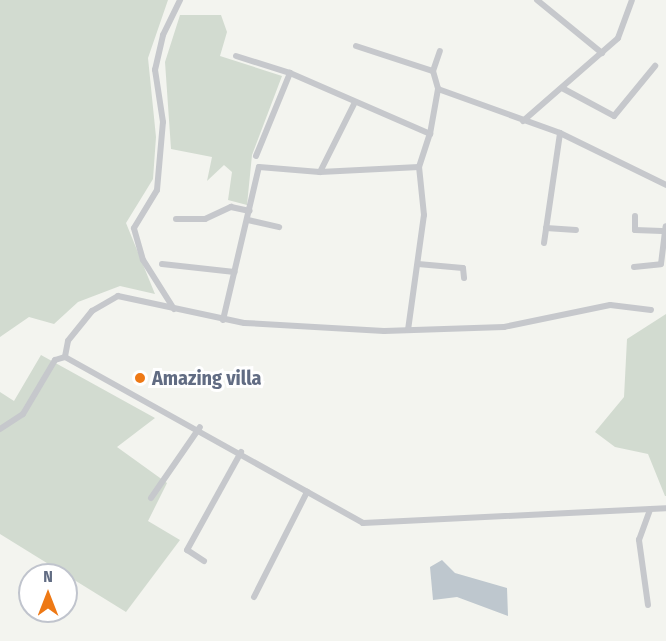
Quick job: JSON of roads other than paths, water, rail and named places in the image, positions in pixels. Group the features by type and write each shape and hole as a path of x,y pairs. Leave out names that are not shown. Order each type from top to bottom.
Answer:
{"street":[{"path":"174,309 143,260 134,228 157,190 163,122 155,70 162,35 180,0"},
{"path":"537,0 602,53"},
{"path":"523,121 618,38 632,0"},
{"path":"356,46 433,71"},
{"path":"408,330 424,215 419,167 430,134 438,88 433,71 440,51"},
{"path":"236,56 290,73 430,134"},
{"path":"562,88 614,116 655,66"},
{"path":"256,156 290,73"},
{"path":"438,88 560,133 666,185"},
{"path":"320,172 355,102"},
{"path":"544,243 560,133"},
{"path":"223,320 260,167 320,172 419,167"},
{"path":"176,219 206,219 231,207 250,211"},
{"path":"634,267 661,264 664,229 634,230 635,216"},
{"path":"248,220 279,227"},
{"path":"546,228 576,230"},
{"path":"162,264 235,272"},
{"path":"418,264 463,268 464,278"},
{"path":"65,357 68,341 92,311 118,296 223,320 408,330 504,327 610,304 651,310"},
{"path":"0,429 23,414 55,360 65,357 200,428 363,523 666,508"},
{"path":"151,498 200,428"},
{"path":"204,561 187,550 241,452"},
{"path":"254,597 307,492"},
{"path":"648,605 639,540 650,509"}],"place":[{"name":"Amazing villa","path":"140,378"}]}
